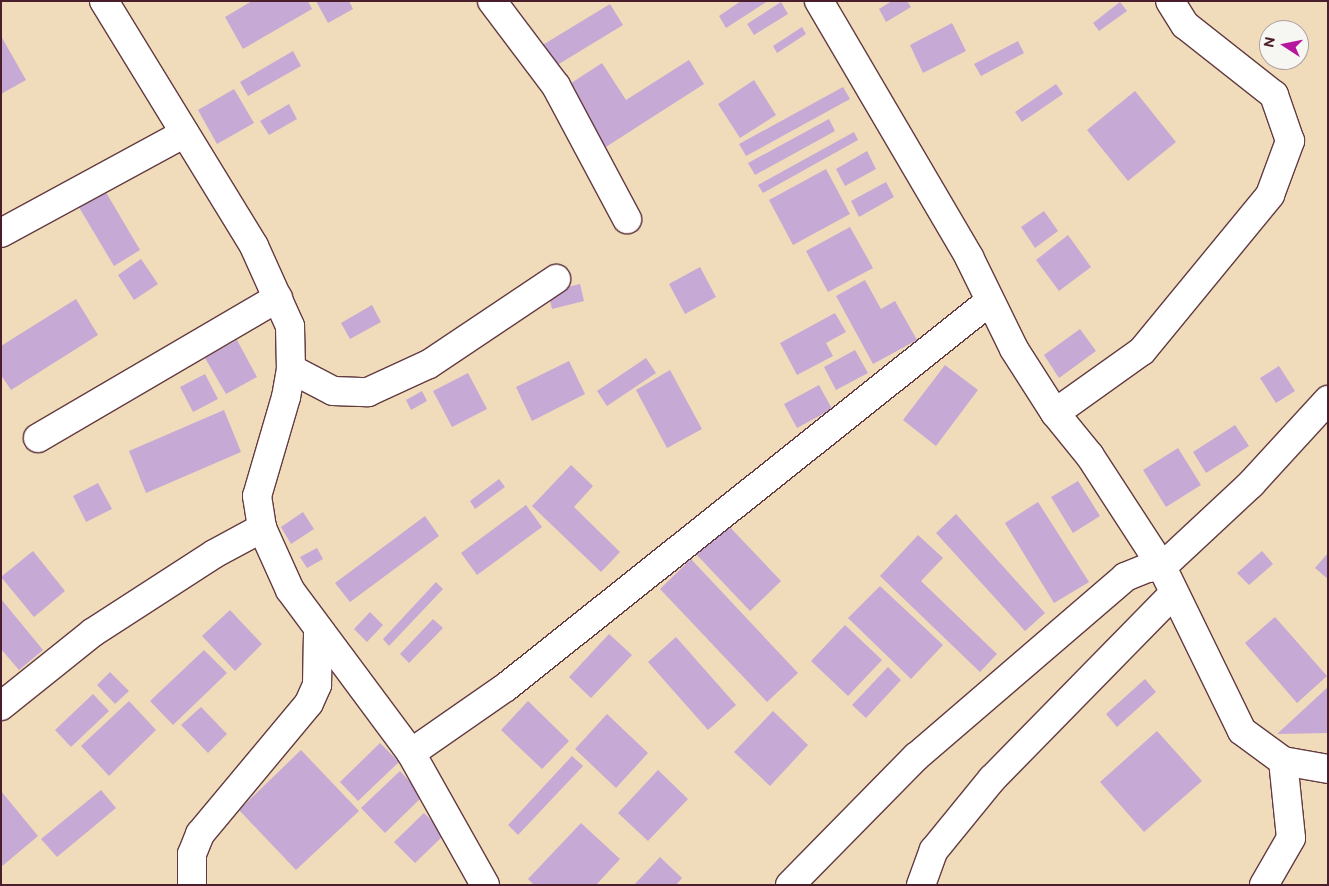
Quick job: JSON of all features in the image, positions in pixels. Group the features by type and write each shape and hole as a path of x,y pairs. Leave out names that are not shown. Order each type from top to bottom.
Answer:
{"street":[{"path":"104,1 254,246 290,326 291,369 257,496 262,528 290,590 318,632 410,753 484,885"},
{"path":"492,1 556,86 627,219"},
{"path":"819,1 969,257 1014,349 1055,413 1090,456 1162,567 1242,731 1283,762 1328,769"},
{"path":"1055,413 1142,352 1270,195 1290,141 1274,96 1185,25 1170,1"},
{"path":"1,233 186,133"},
{"path":"291,369 333,391 368,392 429,364 556,279"},
{"path":"38,438 278,298"},
{"path":"410,753 506,687 990,301"},
{"path":"790,885 916,757 1110,590 1125,578 1147,568 1162,567 1252,484 1328,400"},
{"path":"1,706 92,633 214,554 262,528"},
{"path":"921,885 934,850 992,778 1174,593"},
{"path":"192,885 192,854 200,834 309,703 316,685 318,632"},
{"path":"1264,885 1291,838 1283,762"}],"building":[{"path":"252,1 308,1 312,9 243,49 225,17"},
{"path":"316,1 349,1 353,9 328,23"},
{"path":"741,1 768,1 726,28 719,16"},
{"path":"892,1 907,1 911,7 886,22 879,9"},
{"path":"781,2 788,14 754,35 747,24"},
{"path":"1120,2 1127,11 1099,31 1093,23"},
{"path":"610,4 623,25 549,70 536,49"},
{"path":"952,23 966,51 923,73 910,45"},
{"path":"802,27 806,34 777,53 773,46"},
{"path":"1,36 26,80 1,94"},
{"path":"1018,41 1024,53 981,76 974,64"},
{"path":"293,51 301,66 248,96 240,82"},
{"path":"689,60 704,84 598,152 559,91 602,63 626,100"},
{"path":"754,80 776,115 740,138 718,104"},
{"path":"1056,84 1063,94 1022,122 1015,112"},
{"path":"843,87 850,99 746,156 739,144"},
{"path":"234,89 254,123 217,144 198,110"},
{"path":"1135,91 1176,142 1128,181 1087,130"},
{"path":"289,104 297,119 269,135 260,121"},
{"path":"829,119 835,131 755,175 748,163"},
{"path":"854,132 858,140 763,193 758,185"},
{"path":"867,151 876,169 845,186 836,169"},
{"path":"826,169 850,214 793,245 769,200"},
{"path":"886,182 894,197 859,217 851,201"},
{"path":"104,189 140,250 114,266 77,204"},
{"path":"1044,211 1058,231 1035,248 1021,227"},
{"path":"850,227 873,268 828,292 806,251"},
{"path":"1068,235 1091,267 1059,291 1036,260"},
{"path":"141,259 158,284 134,300 118,275"},
{"path":"700,267 716,297 685,314 669,284"},
{"path":"865,280 881,309 895,301 917,340 873,364 836,296"},
{"path":"580,284 584,301 552,309 548,292"},
{"path":"76,299 98,335 11,390 1,375 1,346"},
{"path":"372,305 381,322 350,339 341,323"},
{"path":"835,313 846,332 826,343 833,356 797,375 780,343"},
{"path":"1080,329 1096,351 1059,378 1044,355"},
{"path":"237,340 257,377 226,394 205,358"},
{"path":"855,350 868,373 836,390 824,367"},
{"path":"646,358 656,373 607,406 597,391"},
{"path":"569,361 585,394 532,421 516,387"},
{"path":"945,365 978,390 936,446 903,420"},
{"path":"1279,366 1295,391 1276,403 1260,378"},
{"path":"670,370 702,429 667,448 636,390"},
{"path":"468,373 487,409 452,427 433,391"},
{"path":"205,374 218,399 193,412 180,387"},
{"path":"819,385 832,409 797,428 784,404"},
{"path":"422,391 427,401 411,410 406,400"},
{"path":"224,410 241,452 146,493 129,451"},
{"path":"1235,425 1249,446 1206,473 1193,452"},
{"path":"1178,448 1201,485 1166,507 1143,470"},
{"path":"571,465 593,486 574,507 620,552 601,572 532,506"},
{"path":"499,479 505,487 475,509 470,501"},
{"path":"1078,481 1100,516 1073,533 1051,497"},
{"path":"98,483 112,509 86,522 73,496"},
{"path":"1038,502 1089,582 1054,603 1005,523"},
{"path":"526,505 542,527 477,575 461,553"},
{"path":"303,512 314,529 291,544 281,527"},
{"path":"956,514 1045,613 1025,631 936,533"},
{"path":"425,516 439,536 350,602 335,583"},
{"path":"725,522 781,581 750,611 694,552"},
{"path":"918,535 943,558 921,581 997,654 980,672 880,576"},
{"path":"317,548 323,559 307,568 300,557"},
{"path":"33,551 65,591 34,617 1,577"},
{"path":"1262,551 1273,564 1249,585 1237,573"},
{"path":"1328,553 1328,579 1315,568"},
{"path":"691,559 798,673 767,702 660,589"},
{"path":"436,582 443,589 389,646 383,639"},
{"path":"880,586 943,645 911,679 848,618"},
{"path":"1,599 43,650 19,670 1,649"},
{"path":"230,610 262,644 235,671 202,636"},
{"path":"370,612 383,625 367,642 354,629"},
{"path":"1275,617 1327,676 1297,703 1245,643"},
{"path":"433,619 443,628 409,663 400,654"},
{"path":"845,625 882,660 848,696 811,661"},
{"path":"609,634 632,655 591,698 569,677"},
{"path":"676,637 736,705 708,730 648,662"},
{"path":"204,650 227,673 173,725 150,701"},
{"path":"888,667 901,680 866,718 852,705"},
{"path":"110,672 129,691 115,704 97,685"},
{"path":"1145,679 1156,692 1117,727 1106,714"},
{"path":"1328,687 1328,733 1277,734"},
{"path":"93,694 109,711 71,747 55,730"},
{"path":"129,701 156,730 109,776 81,746"},
{"path":"528,701 569,741 542,769 501,730"},
{"path":"201,707 227,734 208,753 181,725"},
{"path":"773,711 808,745 770,786 734,752"},
{"path":"607,714 648,753 616,788 575,749"},
{"path":"1157,731 1202,781 1144,832 1100,782"},
{"path":"380,743 399,762 358,801 340,782"},
{"path":"301,750 359,811 296,870 239,810"},
{"path":"572,756 583,766 518,835 508,825"},
{"path":"658,770 688,799 648,841 618,813"},
{"path":"400,771 423,796 385,833 361,808"},
{"path":"101,790 116,808 57,857 41,839"},
{"path":"1,791 38,836 1,867"},
{"path":"424,813 445,834 415,863 394,842"},
{"path":"581,823 620,859 596,885 534,885 528,879"},
{"path":"660,857 682,878 676,885 634,885"}]}
